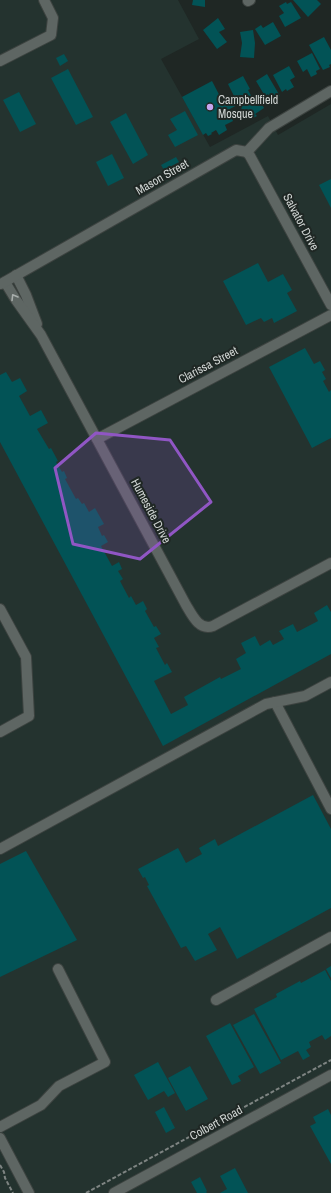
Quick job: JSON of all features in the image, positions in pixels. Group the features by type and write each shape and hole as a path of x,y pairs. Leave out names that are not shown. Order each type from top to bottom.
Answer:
{"street":[{"path":"0,61 51,35 53,18 44,0"},
{"path":"246,152 269,128 331,91"},
{"name":"Mason Street","path":"3,283 236,150 246,152"},
{"name":"Salvator Drive","path":"246,152 250,156 331,305"},
{"path":"16,275 26,295 41,335"},
{"name":"Humeside Drive","path":"3,283 41,335 186,605 194,618 203,627 208,628 213,626 331,563"},
{"name":"Clarissa Street","path":"97,439 331,315"},
{"path":"0,609 26,657 29,716 0,732"},
{"path":"0,849 266,704 305,696 331,682"},
{"path":"275,702 331,809"},
{"path":"216,1000 331,937"},
{"path":"0,1127 41,1105 59,1086 105,1062 58,969"},
{"name":"Colbert Road","path":"114,1193 331,1075"},
{"path":"0,1138 30,1193"}],"path":[{"path":"86,1193 331,1060"},
{"path":"0,1165 4,1172 4,1178 13,1193"}],"highlighted area":[{"path":"96,433 170,440 211,502 140,559 73,544 55,468"}],"shaded area":[{"path":"0,0 178,0 199,39 161,59 210,147 268,116 278,135 331,104 331,1193 0,1193"}],"building":[{"path":"193,0 205,0 205,7 192,5"},
{"path":"293,0 317,0 321,4 308,17"},
{"path":"286,2 287,4 291,2 301,18 285,27 279,16 284,13 279,6"},
{"path":"218,18 225,29 219,32 227,42 217,49 203,30"},
{"path":"273,22 281,36 265,45 255,29 261,25 263,28"},
{"path":"253,30 255,43 254,58 240,57 242,43 240,32"},
{"path":"324,37 331,50 331,64 329,65 330,67 323,70 309,45"},
{"path":"312,53 320,69 316,71 317,74 311,77 307,69 303,72 297,61"},
{"path":"64,54 68,61 60,66 56,58"},
{"path":"289,66 295,77 290,80 294,87 287,91 286,89 282,92 273,75"},
{"path":"68,69 93,117 76,125 51,78"},
{"path":"267,74 280,96 271,101 268,94 265,96 256,81"},
{"name":"Campbellfield Mosque","path":"243,76 254,101 258,99 264,108 255,114 257,116 247,119 239,104 228,110 233,121 225,125 227,130 219,135 216,130 208,136 206,133 203,135 182,97 212,81 224,104 235,98 228,84"},
{"path":"19,92 36,124 20,132 3,100"},
{"path":"185,111 198,135 175,147 168,135 177,130 170,119"},
{"path":"126,113 148,155 133,164 110,122"},
{"path":"112,154 124,178 108,186 96,162"},
{"path":"176,157 179,162 164,170 161,165"},
{"path":"331,179 331,208 319,185"},
{"path":"258,263 268,282 283,274 292,290 287,293 297,311 274,323 272,318 264,322 261,318 246,325 223,281"},
{"path":"305,348 314,364 320,361 325,370 322,372 326,379 323,381 329,392 331,390 331,438 312,448 269,367"},
{"path":"6,372 12,382 20,378 27,391 19,396 30,416 41,410 48,423 37,429 49,449 51,448 58,461 56,462 62,472 64,471 67,478 65,479 76,499 78,498 82,504 84,503 89,512 95,508 104,524 98,527 102,536 104,535 108,542 101,546 112,566 119,562 122,569 118,571 123,579 120,581 129,598 131,596 136,605 143,601 147,609 145,611 154,627 156,626 161,634 154,638 159,647 156,648 165,665 167,663 172,672 154,681 171,714 188,705 184,697 220,677 221,679 241,669 236,659 246,653 241,643 255,636 260,646 270,640 273,645 284,639 279,631 293,624 297,632 318,621 314,613 327,605 331,612 331,654 163,746 0,442 0,375"},
{"path":"313,795 331,829 331,908 237,959 220,927 208,934 217,950 195,961 186,946 181,948 147,886 149,885 145,877 143,878 138,869 178,848 186,863 202,854 199,848 215,839 218,846"},
{"path":"26,851 77,940 0,977 0,864"},
{"path":"331,966 331,978 326,969"},
{"path":"325,970 331,981 331,1036 325,1040 322,1035 309,1042 311,1047 306,1050 310,1056 303,1060 298,1051 281,1060 254,1009 277,997 276,994"},
{"path":"254,1014 281,1063 260,1074 233,1025"},
{"path":"230,1023 254,1067 238,1076 241,1081 232,1085 206,1036"},
{"path":"158,1062 175,1093 168,1097 164,1091 148,1100 134,1075"},
{"path":"190,1066 208,1099 186,1111 168,1078"},
{"path":"164,1107 175,1128 166,1133 155,1112"},
{"path":"328,1109 331,1115 331,1164 310,1126 316,1123 313,1117"},
{"path":"235,1168 248,1193 220,1193 227,1189 220,1176"},
{"path":"200,1177 207,1193 197,1193 191,1182"}],"place":[{"name":"Campbellfield Mosque","path":"210,107"}]}
